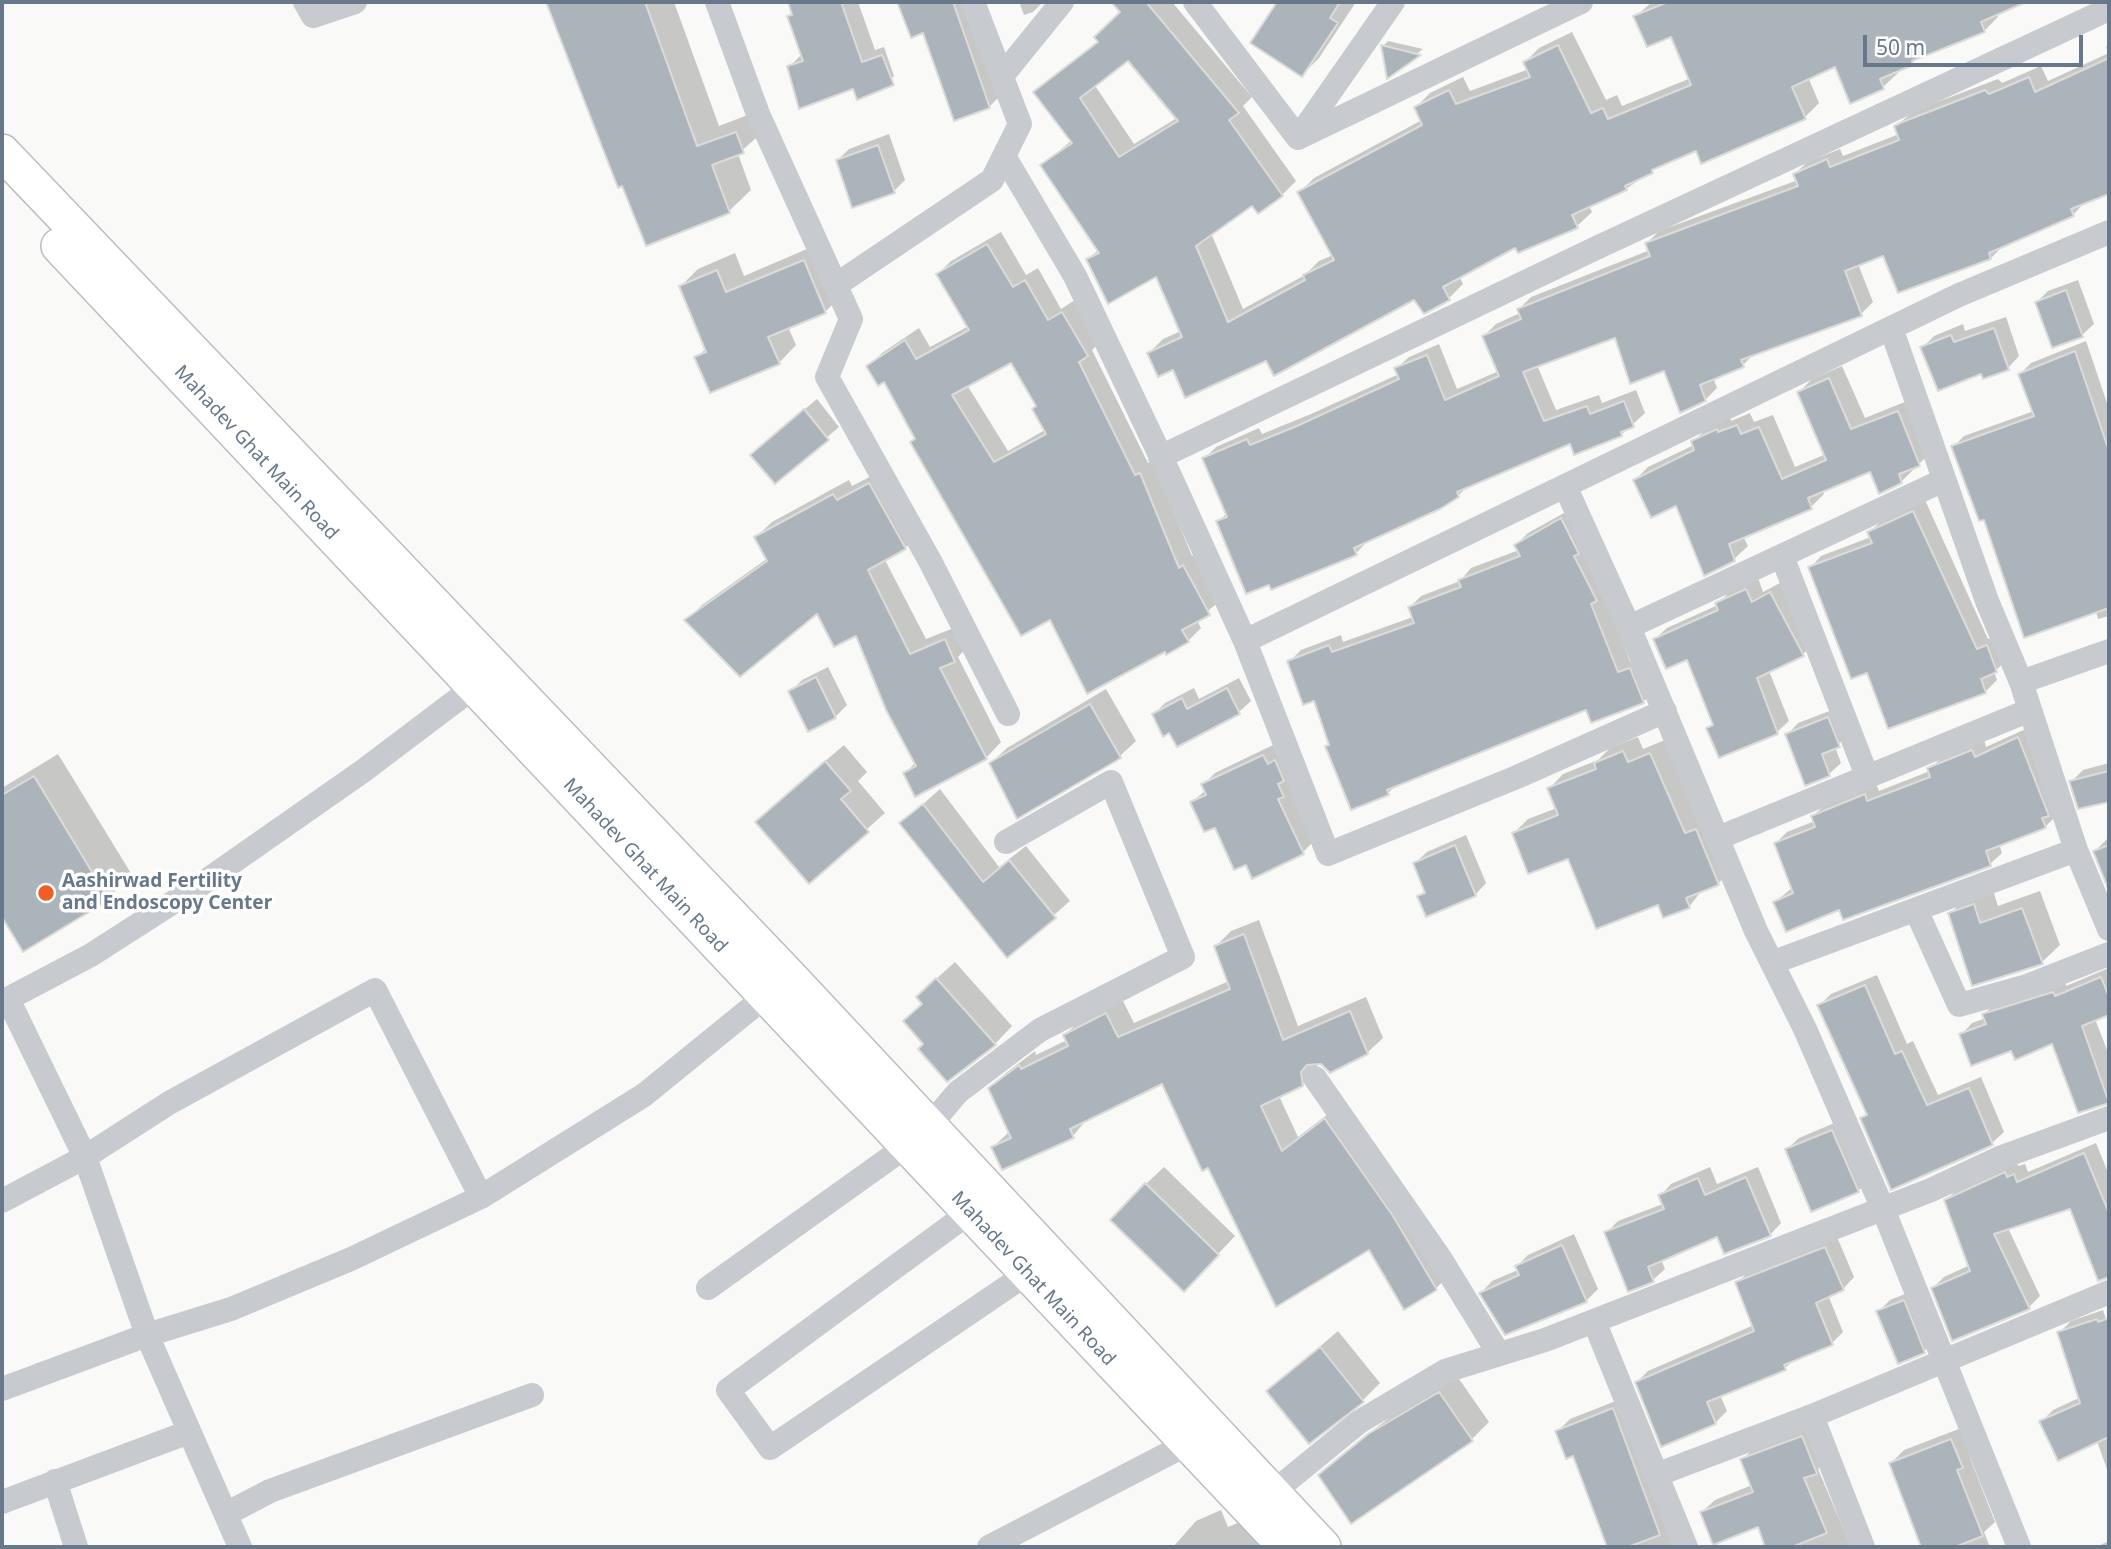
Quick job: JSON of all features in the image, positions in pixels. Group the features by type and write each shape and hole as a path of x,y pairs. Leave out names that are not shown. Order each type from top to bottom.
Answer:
{"street":[{"path":"305,2 313,16 355,2"},
{"path":"717,2 758,114 851,319 827,377 930,561 1008,714"},
{"path":"836,285 992,180 1020,124 973,2"},
{"path":"1002,76 1062,2"},
{"path":"1195,2 1298,138"},
{"path":"1298,138 1392,2"},
{"path":"1298,138 1581,2"},
{"path":"1160,457 1617,238 2109,9"},
{"path":"2,152 486,678 200,885 91,955 5,1000 85,1157 147,1335 240,1547"},
{"path":"1004,156 1075,276 1160,457 1245,641 1328,854 1517,777 1665,711"},
{"name":"Mahadev Ghat Main Road","path":"2,186 486,678 778,986 918,1136 971,1212 1028,1273 1189,1444 1261,1502 1286,1547"},
{"path":"1245,641 1566,488 1891,328 2109,232"},
{"path":"1891,328 1987,601 2021,682 2076,850 2109,929"},
{"path":"1629,627 1944,480"},
{"path":"1566,488 1629,627 1756,931 1774,962 1883,1209 2019,1547"},
{"path":"1782,556 1867,776"},
{"path":"2021,682 2109,651"},
{"path":"1718,838 2030,710"},
{"path":"708,1288 918,1136 958,1093 1040,1030 1183,957 1111,782 1006,842"},
{"path":"1774,962 2076,850"},
{"path":"1916,910 1959,1005 2027,986 2109,954"},
{"path":"2,1389 147,1335 231,1310 351,1259 481,1197 644,1095 778,986"},
{"path":"2,1201 85,1157 169,1103 375,990 481,1197"},
{"path":"1315,1078 1440,1258 1499,1354"},
{"path":"1261,1502 1359,1422 1445,1371 1594,1321 1883,1209 2002,1157 2109,1118"},
{"path":"918,1136 1261,1502 1323,1547"},
{"path":"971,1212 728,1390 770,1448 1028,1273"},
{"path":"1656,1475 1812,1416 1943,1359 2109,1292"},
{"path":"1594,1321 1686,1547"},
{"path":"226,1514 270,1491 532,1395"},
{"path":"1812,1416 1863,1547"},
{"path":"2,1502 189,1432"},
{"path":"989,1547 1189,1444"},
{"path":"55,1481 76,1547"}],"building":[{"path":"546,2 645,2 697,146 736,132 744,153 712,165 730,213 646,246 622,186 618,188"},
{"path":"788,2 841,2 862,62 882,55 894,85 857,100 853,89 799,109 787,66 803,61 787,16 792,15"},
{"path":"897,2 953,2 990,108 954,121 923,33 911,38"},
{"path":"1111,2 1146,2 1239,113 1229,120 1283,196 1258,214 1252,206 1196,246 1228,322 1305,280 1303,275 1334,260 1297,192 1422,125 1414,107 1449,90 1456,104 1530,77 1523,62 1558,45 1591,113 1603,108 1608,119 1691,85 1671,37 1647,47 1633,16 1668,2 2026,2 1981,22 1985,32 1912,61 1913,65 1880,79 1884,89 1850,104 1835,67 1792,87 1806,119 1701,164 1696,151 1652,170 1653,173 1625,186 1627,190 1572,215 1578,228 1518,253 1515,248 1443,287 1450,300 1424,314 1414,300 1274,376 1266,361 1185,398 1173,370 1158,377 1147,353 1182,337 1156,277 1108,304 1086,259 1099,253 1040,165 1072,143 1033,92 1098,42 1094,37 1120,12","holes":["1128,61 1178,121 1119,157 1080,98"]},
{"path":"1277,2 1340,2 1330,18 1338,23 1302,77 1250,43"},
{"path":"1381,45 1421,55 1387,79"},
{"path":"2109,58 2109,194 2071,209 2074,216 1989,253 1991,259 1898,293 1883,256 1845,271 1862,316 1741,360 1744,367 1700,385 1706,401 1680,413 1664,371 1630,384 1615,338 1523,372 1544,421 1587,406 1590,414 1624,401 1634,427 1621,432 1622,436 1574,455 1570,444 1457,492 1459,497 1440,509 1354,548 1357,555 1271,590 1269,585 1246,594 1216,521 1227,517 1202,458 1247,439 1250,445 1297,426 1399,379 1394,368 1427,355 1445,400 1499,376 1482,336 1521,319 1517,309 1650,256 1645,243 1798,186 1793,174 1827,159 1830,167 1899,140 1894,126 1900,123 1985,90 1989,94 2029,77 2035,92"},
{"path":"878,145 895,193 852,208 836,160"},
{"path":"987,244 1013,287 1025,280 1048,320 1062,312 1088,356 1079,362 1135,475 1140,473 1179,568 1183,565 1210,615 1182,630 1189,642 1087,694 1050,620 1021,636 910,442 915,439 884,382 878,386 866,366 905,340 916,359 969,330 936,274","holes":["1011,363 1036,406 1032,409 1046,434 994,462 952,395"]},
{"path":"804,260 826,313 768,337 780,364 710,393 694,357 706,352 679,286 717,270 726,292"},
{"path":"2066,290 2083,337 2052,348 2035,302"},
{"path":"1994,328 2009,370 1983,379 1981,374 1938,391 1920,347 1951,335 1954,342"},
{"path":"2075,351 2109,451 2109,608 2024,638 1984,520 1979,521 1951,446 2034,416 2018,374"},
{"path":"1829,378 1851,429 1898,411 1920,466 1899,474 1902,483 1879,494 1870,472 1808,498 1812,509 1729,544 1735,561 1704,576 1676,506 1651,518 1633,480 1694,450 1691,441 1717,429 1718,432 1737,425 1741,434 1759,427 1782,479 1826,460 1797,392"},
{"path":"804,409 829,440 775,484 750,455"},
{"path":"869,483 906,549 868,570 910,654 945,639 955,662 940,668 987,759 915,797 903,773 916,766 886,710 856,636 834,647 817,614 740,677 684,620 767,561 754,537 833,494 837,500"},
{"path":"1913,511 1977,649 1987,645 1997,672 1981,679 1986,693 1888,729 1867,673 1851,679 1808,567 1872,543 1867,532"},
{"path":"1561,518 1579,554 1574,556 1597,601 1591,604 1618,672 1630,668 1644,703 1591,723 1586,710 1387,790 1389,795 1351,810 1325,746 1329,745 1314,701 1303,705 1287,661 1329,645 1332,652 1414,623 1408,607 1461,587 1458,580 1520,556 1514,545"},
{"path":"1746,589 1752,602 1770,592 1804,656 1757,678 1778,734 1719,758 1706,728 1713,725 1687,660 1666,669 1653,639 1718,610 1715,603"},
{"path":"816,677 836,718 808,732 788,691"},
{"path":"1227,688 1240,714 1177,747 1169,733 1163,737 1152,714 1182,698 1187,709"},
{"path":"1090,704 1121,758 1017,819 989,763"},
{"path":"1828,717 1840,747 1822,754 1830,776 1805,786 1785,734"},
{"path":"2018,737 2049,816 2042,818 2046,828 1986,851 1991,866 1843,920 1839,910 1786,932 1773,902 1793,893 1774,843 1815,827 1811,816 1865,794 1867,801 1930,777 1927,768 1972,750 1975,757"},
{"path":"1623,751 1628,762 1650,753 1685,833 1696,829 1719,885 1686,898 1690,908 1663,918 1658,905 1596,929 1568,859 1528,874 1512,833 1558,815 1547,788 1596,769 1594,763"},
{"path":"1263,755 1268,764 1275,760 1284,781 1278,784 1284,797 1278,799 1304,854 1252,879 1246,865 1234,870 1215,828 1204,832 1190,802 1206,795 1201,784"},
{"path":"825,761 851,791 841,799 869,832 809,884 755,822"},
{"path":"2109,771 2109,802 2078,809 2069,781"},
{"path":"34,776 109,900 23,952 2,917 2,795"},
{"path":"923,804 983,882 1009,860 1056,918 1007,958 899,823"},
{"path":"1455,845 1476,896 1426,917 1417,896 1425,893 1413,863"},
{"path":"2109,845 2109,891 2093,851"},
{"path":"1974,904 1980,923 2022,908 2043,964 1972,986 1948,913"},
{"path":"1244,934 1283,1040 1350,1011 1368,1054 1330,1073 1321,1064 1307,1065 1301,1072 1303,1086 1261,1106 1282,1151 1325,1118 1393,1216 1437,1290 1404,1310 1369,1250 1276,1307 1208,1168 1202,1171 1162,1084 1070,1129 1074,1138 1002,1170 991,1147 1011,1138 988,1088 1019,1065 1021,1069 1068,1046 1063,1035 1106,1013 1118,1037 1230,989 1214,946"},
{"path":"2101,977 2109,997 2109,1015 2082,1026 2109,1103 2078,1113 2052,1044 2015,1060 2011,1051 1971,1066 1959,1034 1986,1024 1982,1014 2053,992 2055,996"},
{"path":"936,978 996,1045 947,1082 918,1049 923,1044 903,1021 922,1004 916,997"},
{"path":"1865,985 1895,1054 1902,1051 1927,1105 1969,1088 1993,1145 1891,1190 1860,1118 1867,1115 1817,1005"},
{"path":"1832,1130 1859,1192 1811,1212 1785,1149"},
{"path":"2084,1153 2109,1213 2109,1277 2098,1281 2070,1209 1994,1234 2030,1309 1952,1341 1931,1288 1970,1271 1944,1200 2005,1172 2007,1177 2014,1174 2017,1182"},
{"path":"1746,1177 1771,1236 1724,1254 1717,1237 1648,1267 1654,1282 1628,1292 1604,1232 1664,1209 1658,1195 1698,1178 1705,1195"},
{"path":"1145,1183 1219,1255 1184,1292 1110,1220"},
{"path":"1562,1245 1587,1302 1505,1335 1479,1293 1519,1275 1515,1266"},
{"path":"1825,1247 1844,1290 1816,1303 1833,1345 1784,1365 1786,1370 1707,1402 1716,1424 1661,1447 1635,1382 1754,1331 1735,1282"},
{"path":"1904,1300 1925,1353 1898,1364 1876,1311"},
{"path":"2109,1318 2109,1437 2058,1461 2039,1421 2080,1403 2057,1332 2097,1319 2098,1322"},
{"path":"1320,1347 1364,1402 1309,1444 1266,1391"},
{"path":"1439,1392 1473,1441 1351,1524 1318,1475 1368,1434"},
{"path":"1613,1408 1660,1535 1628,1547 1607,1547 1573,1456 1566,1459 1555,1431"},
{"path":"1802,1436 1817,1474 1804,1478 1827,1533 1792,1547 1765,1547 1758,1527 1713,1545 1700,1512 1753,1492 1740,1459"},
{"path":"1951,1439 1963,1468 1957,1470 1983,1536 1955,1547 1921,1547 1889,1463"}],"place":[{"name":"Aashirwad Fertility and Endoscopy Center","path":"46,893"}]}
